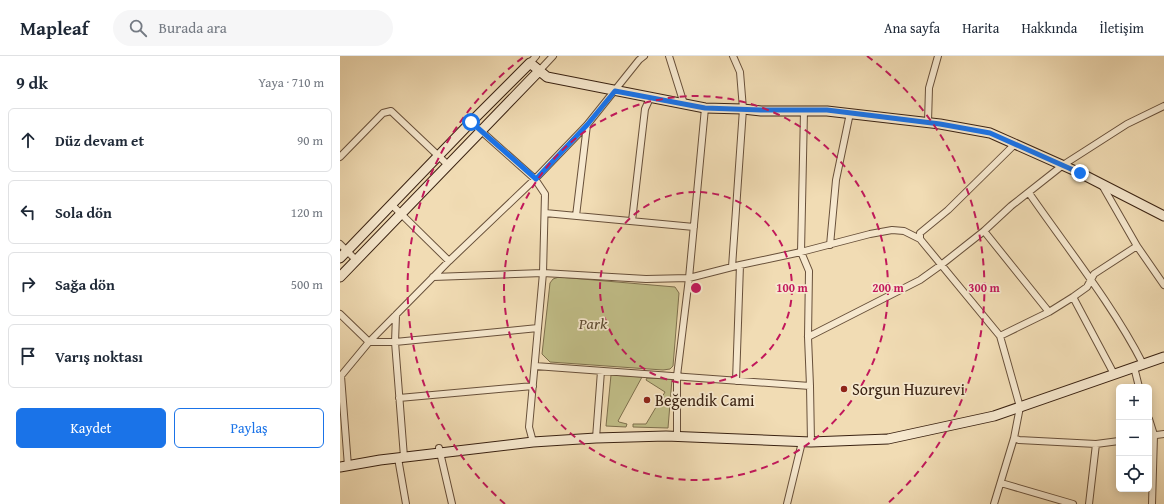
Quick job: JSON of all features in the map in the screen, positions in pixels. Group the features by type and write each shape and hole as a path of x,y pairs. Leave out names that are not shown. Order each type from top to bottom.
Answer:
{"street":[{"path":"340,258 343,248 391,204 536,56"},
{"path":"340,277 553,56"},
{"path":"644,56 639,60 587,125 536,179 433,277 369,342 340,376 344,466 401,458 440,450 596,438 677,437 807,442 888,439 994,416 1164,357"},
{"path":"669,56 684,104"},
{"path":"732,267 743,109 740,72 733,56"},
{"path":"928,122 929,88 938,56"},
{"path":"530,63 547,77 705,108 804,111 827,110 928,122 990,133 1063,165 1164,216"},
{"path":"519,74 528,82"},
{"path":"632,221 645,109 650,98"},
{"path":"808,337 920,280 941,265 1011,206 1063,165 1127,124 1164,106"},
{"path":"677,437 677,376 689,278 705,108"},
{"path":"340,157 383,113 390,111 448,165"},
{"path":"787,504 807,442 810,386 808,337 809,271 800,252 804,111"},
{"path":"830,244 836,180 850,113"},
{"path":"471,122 536,179 545,194 543,273 529,427 533,442"},
{"path":"576,216 587,125"},
{"path":"920,240 920,233 948,210 1015,144"},
{"path":"1101,184 1138,246 1164,285"},
{"path":"1029,193 1132,341 1143,364"},
{"path":"391,204 449,261"},
{"path":"544,213 694,227"},
{"path":"433,277 543,273 646,279 689,278 870,234 892,230 904,231 920,240 1000,336 1020,407 1014,438 994,504"},
{"path":"984,230 1049,312"},
{"path":"1000,336 1049,312 1073,297 1087,287 1094,274 1138,246"},
{"path":"343,248 357,260"},
{"path":"736,381 740,265"},
{"path":"1073,297 1114,374"},
{"path":"340,314 369,342 395,342 538,328"},
{"path":"396,315 395,342 401,458 406,504"},
{"path":"535,366 810,386"},
{"path":"1134,367 1138,384"},
{"path":"596,438 601,370"},
{"path":"399,398 533,386"},
{"path":"1152,436 1164,434"},
{"path":"1014,438 1019,440 1096,444 1116,441"},
{"path":"1089,504 1096,444"},
{"path":"440,450 452,504"},
{"path":"1152,456 1152,504"},
{"path":"1001,482 1073,504"}],"green space":[{"name":"Park","path":"559,277 675,287 679,293 673,366 670,369 663,370 550,362 542,354 550,283 553,279"},
{"path":"611,375 642,377 618,421 627,424 626,427 606,426"},
{"path":"647,378 672,379 668,428 633,427 633,424 646,424 665,392 646,380"}],"place":[{"name":"Sorgun Huzurevi","path":"844,389"},
{"name":"Beğendik Cami","path":"647,400"}],"route":[{"path":"471,122 536,179 587,125 615,91 705,108 827,110 940,124 990,133 1080,173"}]}
